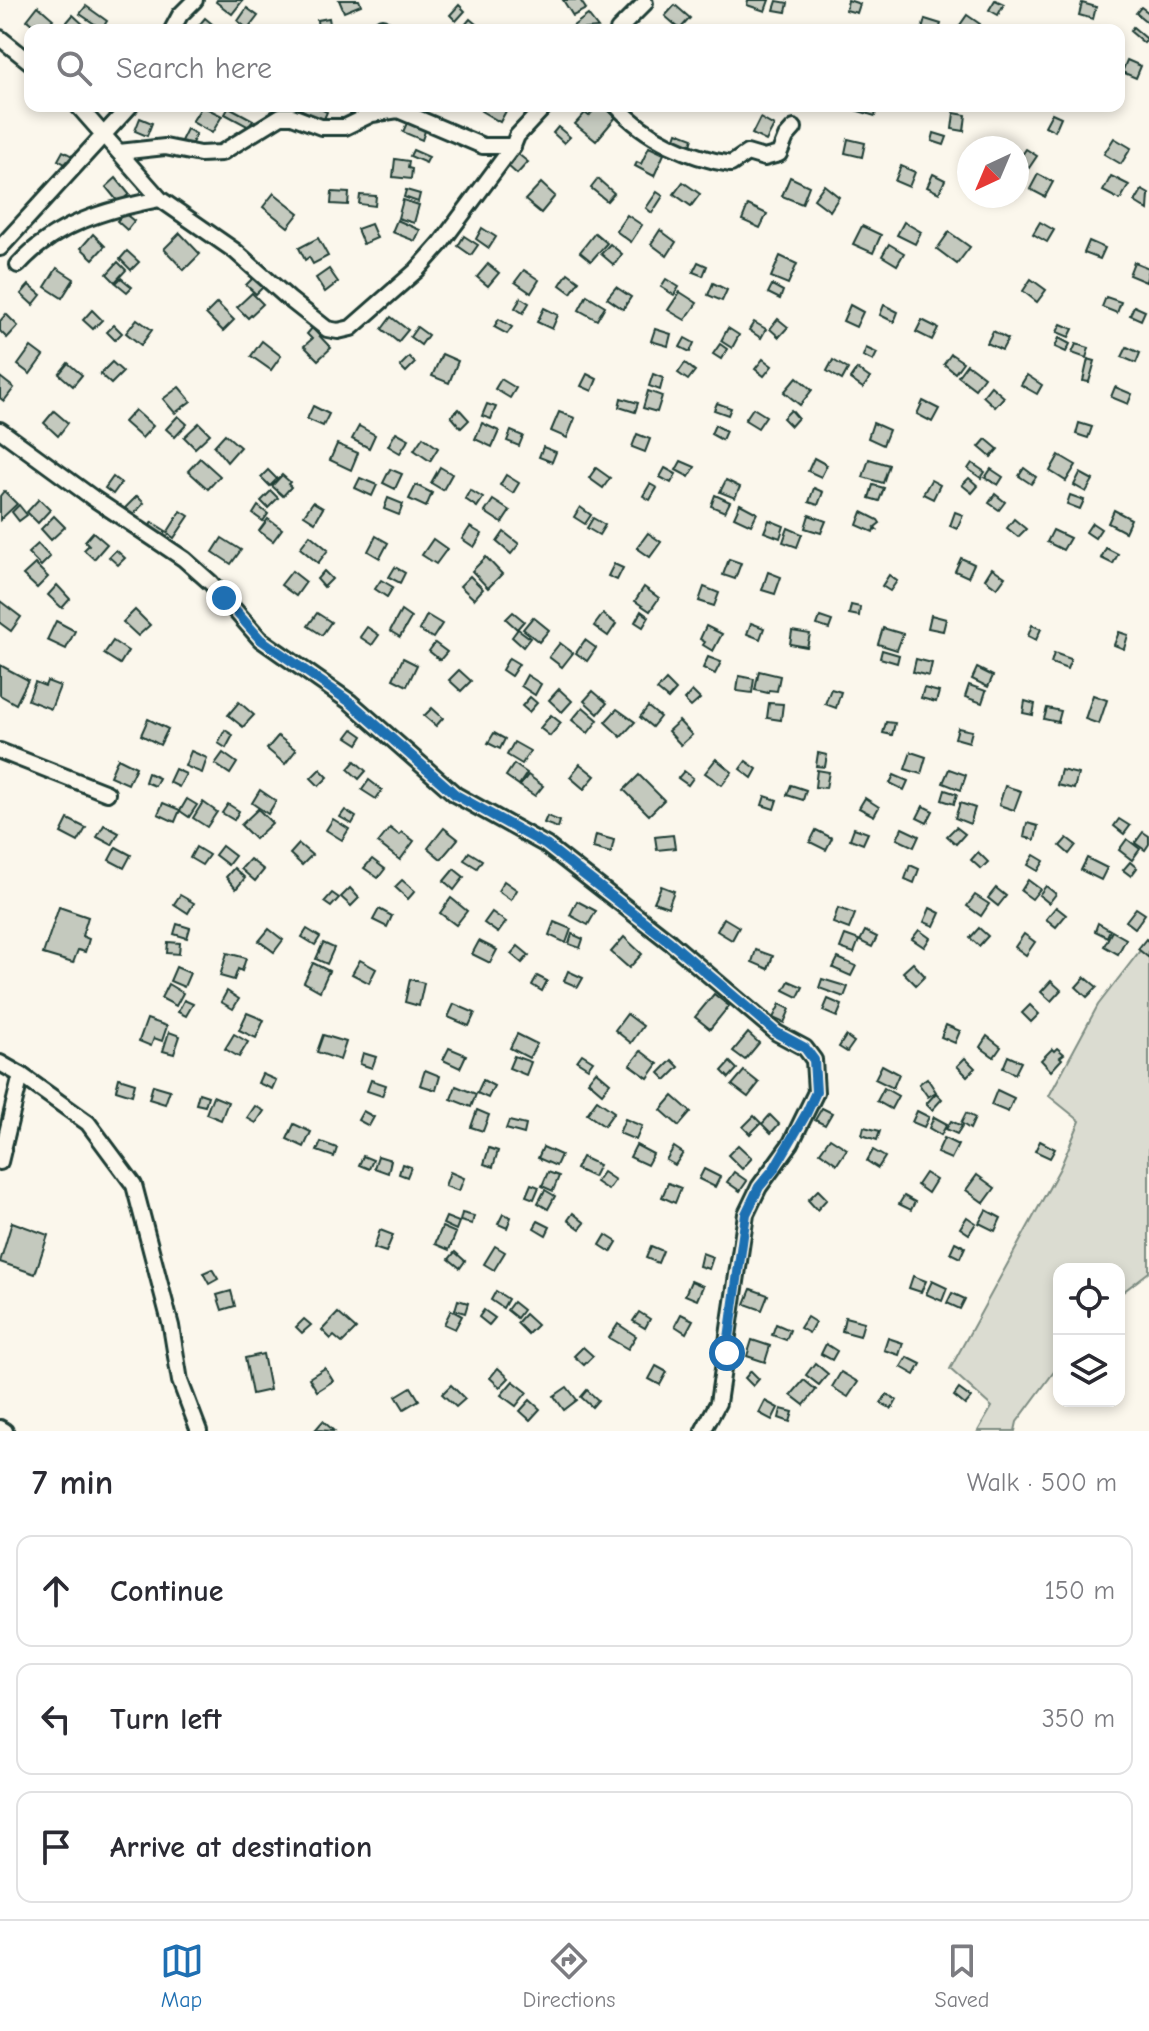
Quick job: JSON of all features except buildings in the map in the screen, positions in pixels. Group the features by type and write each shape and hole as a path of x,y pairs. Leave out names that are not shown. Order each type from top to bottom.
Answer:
{"street":[{"path":"175,24 195,0"},
{"path":"624,24 645,3"},
{"path":"0,38 24,57"},
{"path":"83,112 160,199 235,251 327,329 338,331 351,328 417,270 441,243 513,146 517,136 539,112"},
{"path":"0,248 125,112"},
{"path":"345,127 353,112"},
{"path":"119,152 165,147 200,154 221,153 281,116 292,116 321,127 345,127 372,114 385,112"},
{"path":"403,112 483,146 513,146"},
{"path":"624,112 675,148 707,160 731,164 747,153 764,158 779,154 786,137 794,128"},
{"path":"18,265 46,242 83,220 112,209 160,199"},
{"path":"0,430 184,559 211,583 260,639 350,702 456,795 546,845 670,942 777,1033 805,1048 814,1060 816,1092 783,1156 759,1187 746,1214 718,1403 703,1431"},
{"path":"0,751 107,793"},
{"path":"0,1063 88,1123 134,1185 171,1326 180,1381 199,1431"},
{"path":"0,1159 21,1075"}],"shaded area":[{"path":"1149,939 1149,1272 1125,1290 1125,1263 1053,1263 1053,1373 1017,1422 1015,1431 978,1431 992,1407 950,1369 1060,1168 1080,1121 1049,1096 1098,1005"}],"route":[{"path":"224,598 260,639 350,702 456,795 546,845 750,1007 777,1033 805,1048 814,1060 816,1092 791,1143 759,1187 746,1214 727,1353"}]}
